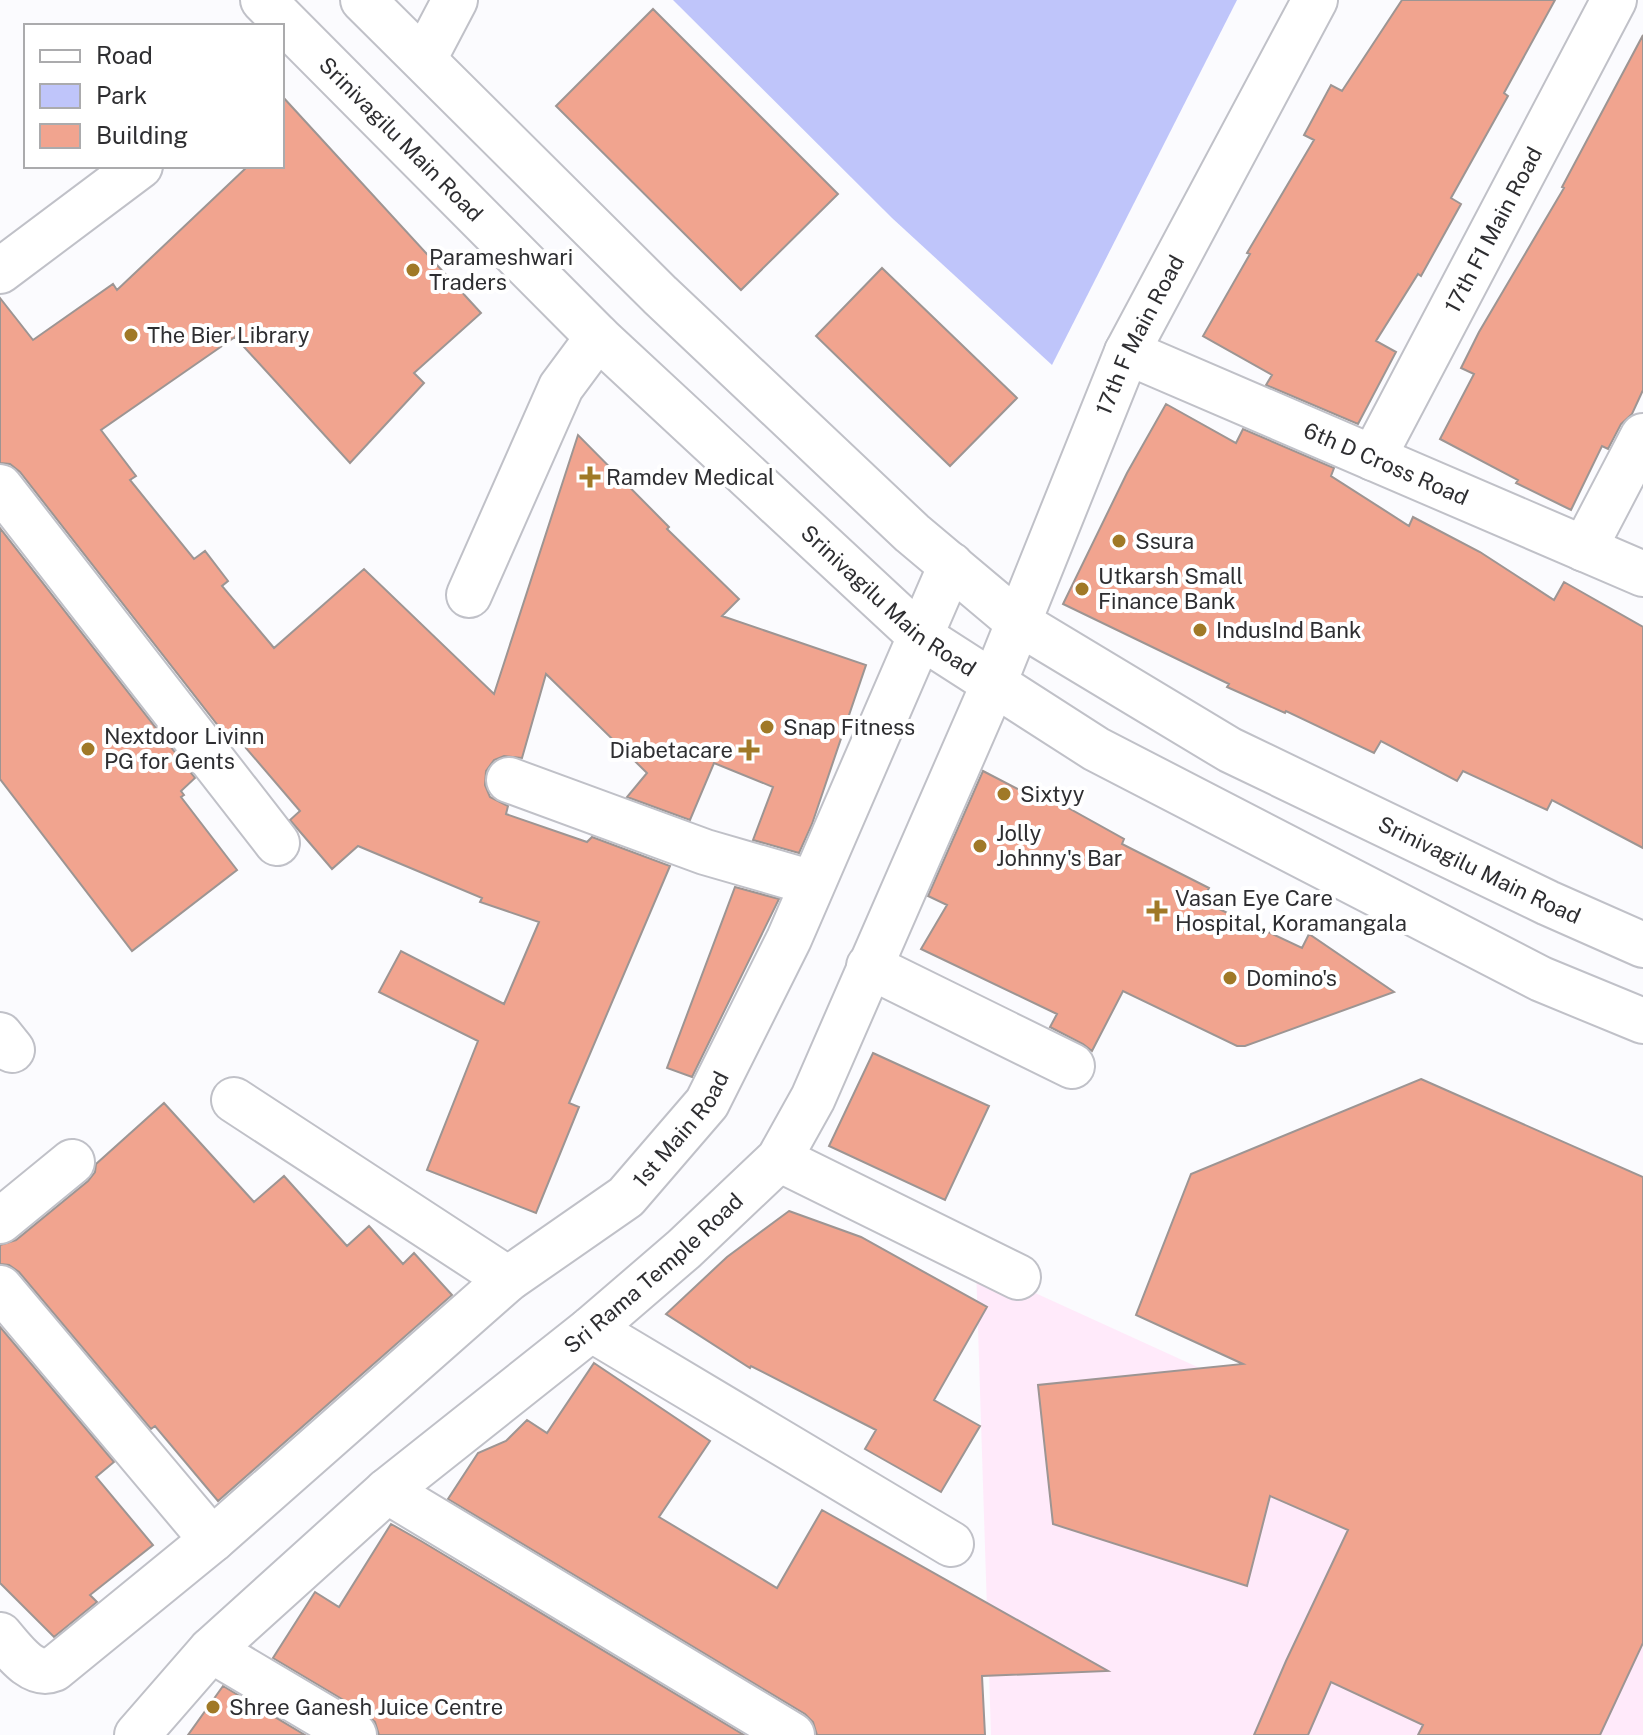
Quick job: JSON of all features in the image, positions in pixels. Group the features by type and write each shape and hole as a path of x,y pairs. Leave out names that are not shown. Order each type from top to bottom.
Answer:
{"street":[{"name":"Srinivagilu Main Road","path":"263,0 278,24"},
{"name":"Srinivagilu Main Road","path":"363,0 660,295 912,533 1019,623 1230,750 1548,903 1643,945"},
{"path":"424,59 455,0"},
{"name":"17th F Main Road","path":"994,683 1127,352 1315,0"},
{"name":"17th F1 Main Road","path":"1373,458 1614,0"},
{"name":"Srinivagilu Main Road","path":"290,43 598,337 920,636 1096,749 1541,979 1643,1021"},
{"path":"0,271 137,168"},
{"path":"469,595 561,387 598,337"},
{"name":"6th D Cross Road","path":"1127,352 1643,574"},
{"path":"1584,549 1643,436"},
{"path":"0,487 277,843"},
{"name":"1st Main Road","path":"0,1635 36,1670 47,1672 54,1669 212,1540 508,1279 626,1197 707,1103 789,939 951,565"},
{"name":"Sri Rama Temple Road","path":"137,1735 211,1650 387,1491 591,1329 684,1249 779,1159 813,1098 994,683"},
{"path":"509,780 705,852 812,883"},
{"path":"869,966 1072,1066"},
{"path":"234,1100 508,1279"},
{"path":"779,1159 1018,1277"},
{"path":"0,1221 72,1162"},
{"path":"0,1288 212,1540"},
{"path":"591,1329 951,1544"},
{"path":"387,1491 792,1735"},
{"path":"211,1650 354,1735"}],"shaded area":[{"path":"976,1266 1643,1570 1643,1735 991,1735"}],"green space":[{"path":"673,0 1237,0 1052,365 892,218"}],"building":[{"path":"1402,0 1555,0 1504,93 1508,96 1451,198 1461,204 1421,276 1418,274 1376,341 1396,352 1358,424 1266,385 1272,375 1203,336 1250,254 1247,253 1314,140 1304,135 1331,85 1342,91"},
{"path":"653,9 838,194 741,290 556,106"},
{"path":"1643,35 1643,390 1632,414 1621,424 1608,449 1602,446 1571,510 1516,483 1518,480 1440,439 1474,374 1461,368 1479,332 1564,188"},
{"path":"284,98 481,313 414,373 424,383 350,463 235,337 101,430 136,476 130,480 194,559 205,551 228,581 222,586 274,648 364,569 494,694 578,435 739,599 722,616 866,665 812,824 799,853 753,840 773,787 714,763 690,820 627,797 647,773 546,674 522,758 504,756 494,760 486,771 485,785 490,797 508,806 506,814 587,842 592,837 670,866 569,1103 579,1107 536,1213 427,1170 478,1041 379,992 401,951 504,1004 539,922 480,902 482,898 358,846 332,869 290,820 300,811 240,741 234,746 20,472 10,464 0,463 0,298 33,340 113,284 117,290 246,168 284,168"},
{"path":"882,268 1017,398 950,466 816,336"},
{"path":"1166,404 1236,443 1243,429 1334,468 1331,476 1409,526 1413,517 1480,552 1554,600 1564,582 1643,627 1643,848 1552,800 1547,810 1463,771 1457,781 1381,741 1374,753 1227,687 1229,684 1063,604 1127,473"},
{"path":"0,528 195,778 181,791 184,795 181,797 237,870 132,951 0,779"},
{"path":"983,771 1041,801 1045,795 1124,839 1122,844 1209,888 1202,901 1302,948 1309,934 1394,992 1245,1046 1237,1046 1123,991 1092,1051 1050,1027 1057,1014 921,949 947,905 928,896"},
{"path":"735,887 779,899 692,1077 667,1068"},
{"path":"873,1053 989,1106 945,1200 829,1146"},
{"path":"1421,1079 1643,1177 1643,1643 1600,1735 1418,1735 1423,1725 1331,1682 1308,1735 1254,1735 1348,1530 1270,1496 1247,1586 1053,1524 1038,1385 1243,1364 1136,1315 1191,1174"},
{"path":"164,1103 254,1202 284,1176 347,1246 369,1226 403,1264 414,1253 452,1295 218,1501 155,1426 151,1429 19,1272 9,1265 0,1264 0,1245 16,1240 88,1181 95,1172 96,1164"},
{"path":"789,1211 861,1237 987,1307 934,1400 980,1426 941,1492 865,1449 876,1430 750,1368 666,1314 727,1257"},
{"path":"0,1327 114,1462 96,1477 153,1545 90,1595 97,1602 54,1637 0,1583"},
{"path":"594,1363 710,1441 659,1517 777,1588 822,1510 1108,1671 982,1676 985,1735 817,1735 813,1722 805,1714 448,1499 478,1453 506,1441 527,1420 547,1433"},
{"path":"391,1524 744,1735 379,1735 375,1722 367,1714 273,1658 315,1592 339,1607"},
{"path":"223,1686 305,1735 188,1735"}],"place":[{"name":"Parameshwari Traders","path":"413,270"},
{"name":"The Bier Library","path":"131,335"},
{"name":"Ramdev Medical","path":"590,477"},
{"name":"Ssura","path":"1119,541"},
{"name":"Utkarsh Small Finance Bank","path":"1082,589"},
{"name":"IndusInd Bank","path":"1200,630"},
{"name":"Snap Fitness","path":"767,727"},
{"name":"Nextdoor Livinn PG for Gents","path":"88,749"},
{"name":"Diabetacare","path":"749,750"},
{"name":"Sixtyy","path":"1004,794"},
{"name":"Jolly Johnny's Bar","path":"980,846"},
{"name":"Vasan Eye Care Hospital, Koramangala","path":"1157,911"},
{"name":"Domino's","path":"1230,978"},
{"name":"Shree Ganesh Juice Centre","path":"213,1707"}]}
